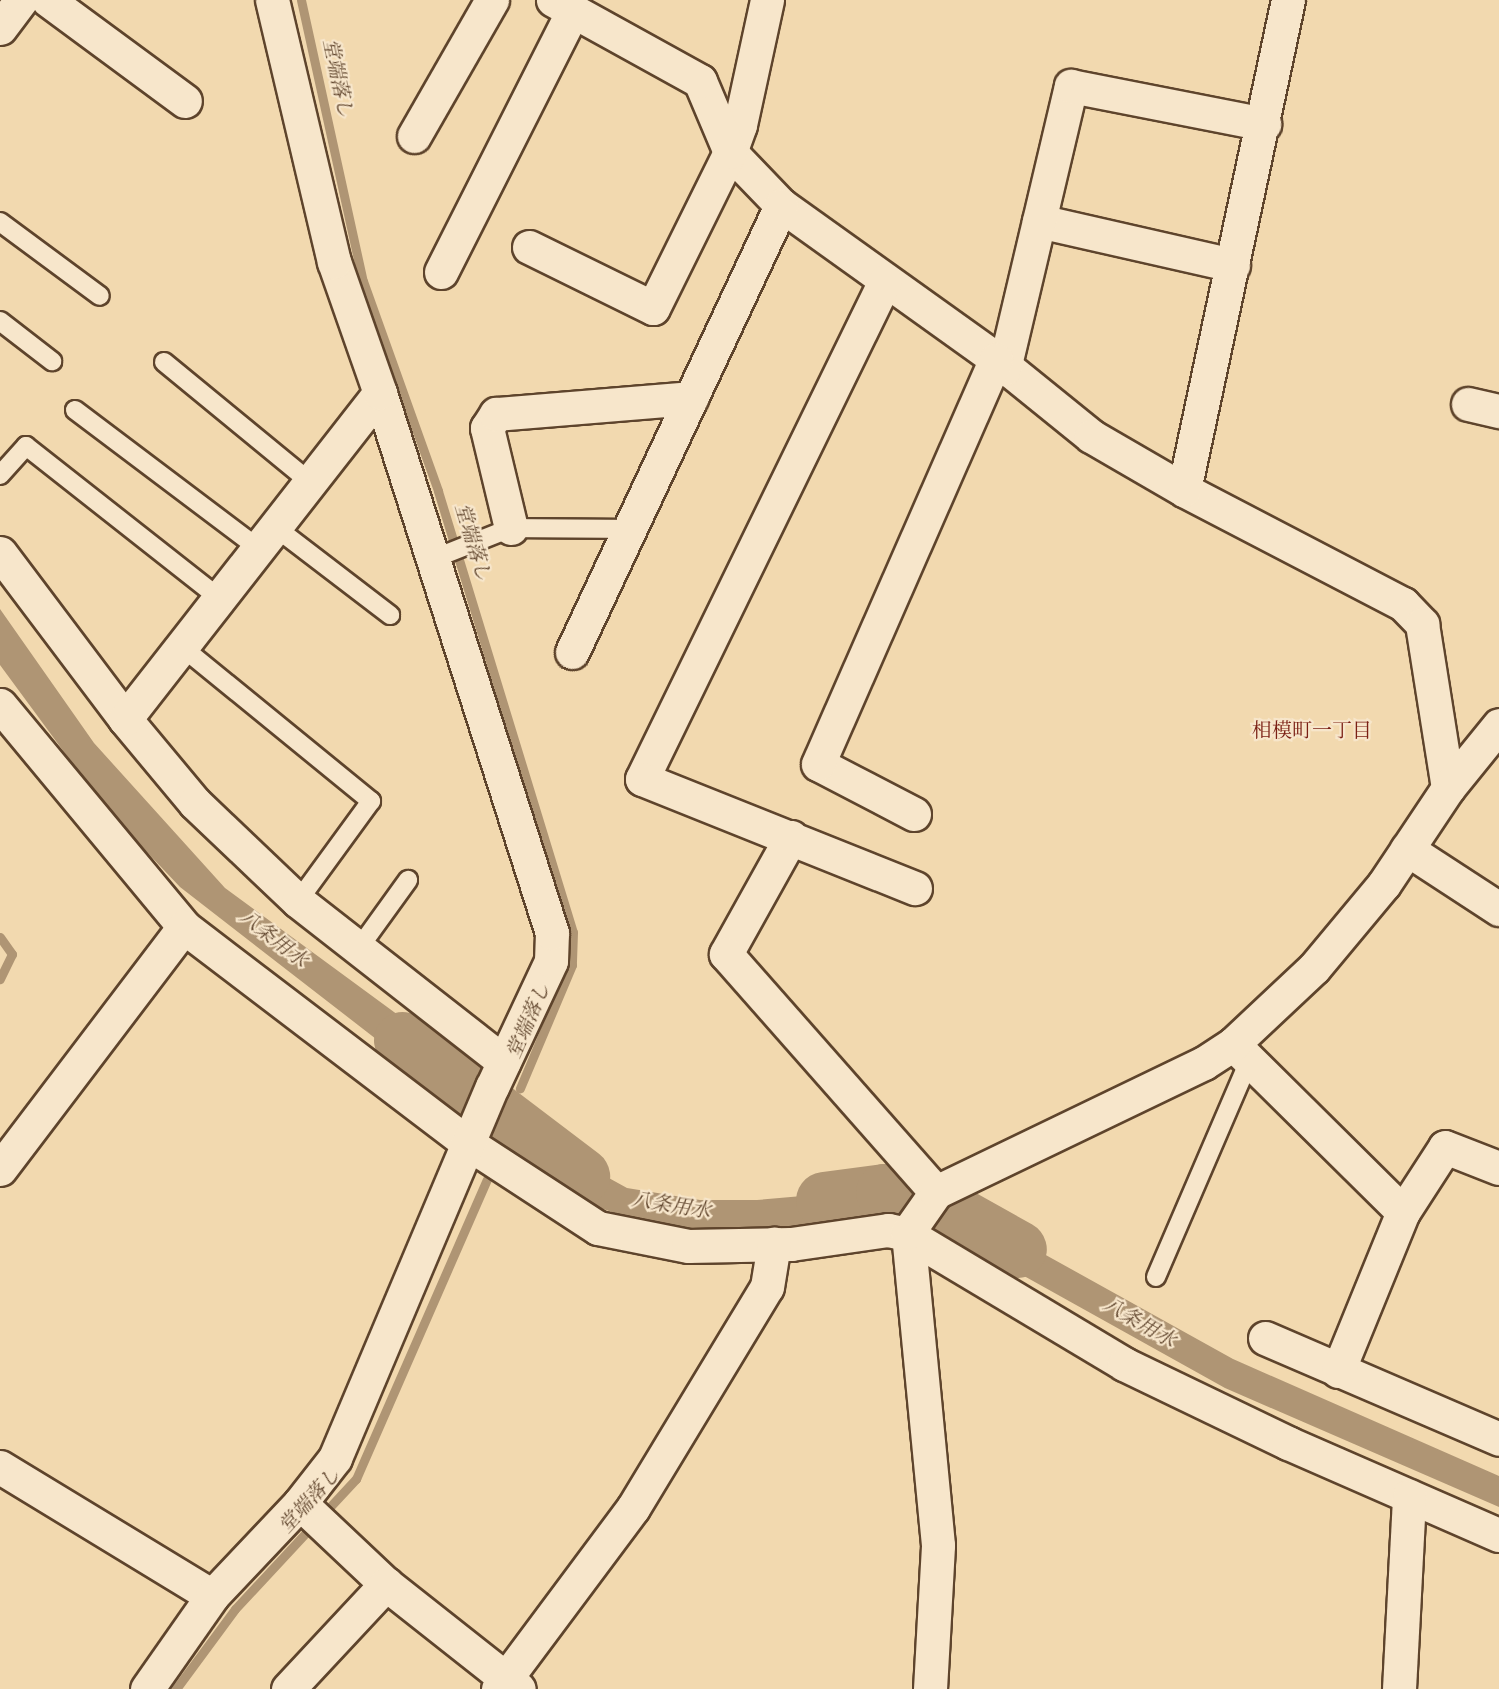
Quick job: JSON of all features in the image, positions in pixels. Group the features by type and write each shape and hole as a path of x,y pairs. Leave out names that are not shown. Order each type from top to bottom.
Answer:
{"street":[{"path":"0,28 21,0"},
{"path":"48,0 185,101"},
{"path":"147,1689 212,1596 301,1504 335,1458 498,1075 551,961 552,933 434,558 334,262 272,0"},
{"path":"414,136 492,0"},
{"path":"529,247 653,308 730,152 740,125 766,0"},
{"path":"1184,490 1288,0"},
{"path":"441,272 563,6 700,81 730,152 781,205 1000,364 1091,436 1184,490 1403,604 1422,624 1448,788"},
{"path":"914,814 818,764 1000,364 1039,221 1071,86 1263,124"},
{"path":"572,652 781,205"},
{"path":"1039,221 1233,265"},
{"path":"885,281 642,779 915,888"},
{"path":"125,719 380,393"},
{"path":"511,528 487,428 496,414 691,398"},
{"path":"0,553 125,719 195,803 298,901 359,948 498,1075"},
{"path":"0,705 184,927 598,1228 688,1246 774,1244 888,1230 908,1233 1124,1364 1408,1496 1499,1535"},
{"path":"930,1689 938,1545 908,1233 935,1193 1204,1063 1241,1051 1384,884 1448,788 1499,725"},
{"path":"791,837 726,954 935,1193"},
{"path":"1407,849 1499,909"},
{"path":"0,1169 184,927"},
{"path":"1241,1051 1403,1212"},
{"path":"1338,1371 1403,1212 1445,1147 1499,1168"},
{"path":"301,1504 386,1584 507,1685 633,1508 767,1287 774,1244"},
{"path":"1265,1338 1499,1439"},
{"path":"0,1467 212,1596"},
{"path":"1399,1689 1408,1496"},
{"path":"288,1689 386,1584"}],"lane":[{"path":"0,222 100,296"},
{"path":"0,321 52,361"},
{"path":"164,362 310,482"},
{"path":"75,410 267,538 390,615"},
{"path":"0,475 26,447 219,598"},
{"path":"434,558 511,528 630,529"},
{"path":"182,647 371,801 298,901"},
{"path":"359,948 408,880"},
{"path":"1156,1277 1241,1051"}],"water":[{"path":"0,609 94,743 225,888 473,1070 456,1101 180,887 106,809 0,665"},
{"path":"523,1113 578,1161 627,1188 700,1200 757,1200 906,1187 893,1211 854,1209 836,1226 678,1235 589,1204 509,1151"},
{"path":"954,1204 1233,1359 1499,1476 1499,1507 1225,1388 999,1262 941,1220"}],"waterway":[{"name":"堂端落し","path":"301,0 363,281 438,491 573,932 572,965 520,1088"},
{"path":"0,937 12,954 0,979"},
{"name":"八条用水","path":"402,1040 581,1176"},
{"name":"堂端落し","path":"176,1689 235,1609 356,1479 487,1179"},
{"name":"八条用水","path":"824,1200 884,1192 941,1206 1018,1249"}],"district":[{"name":"相模町一丁目","path":"1312,731"}]}
